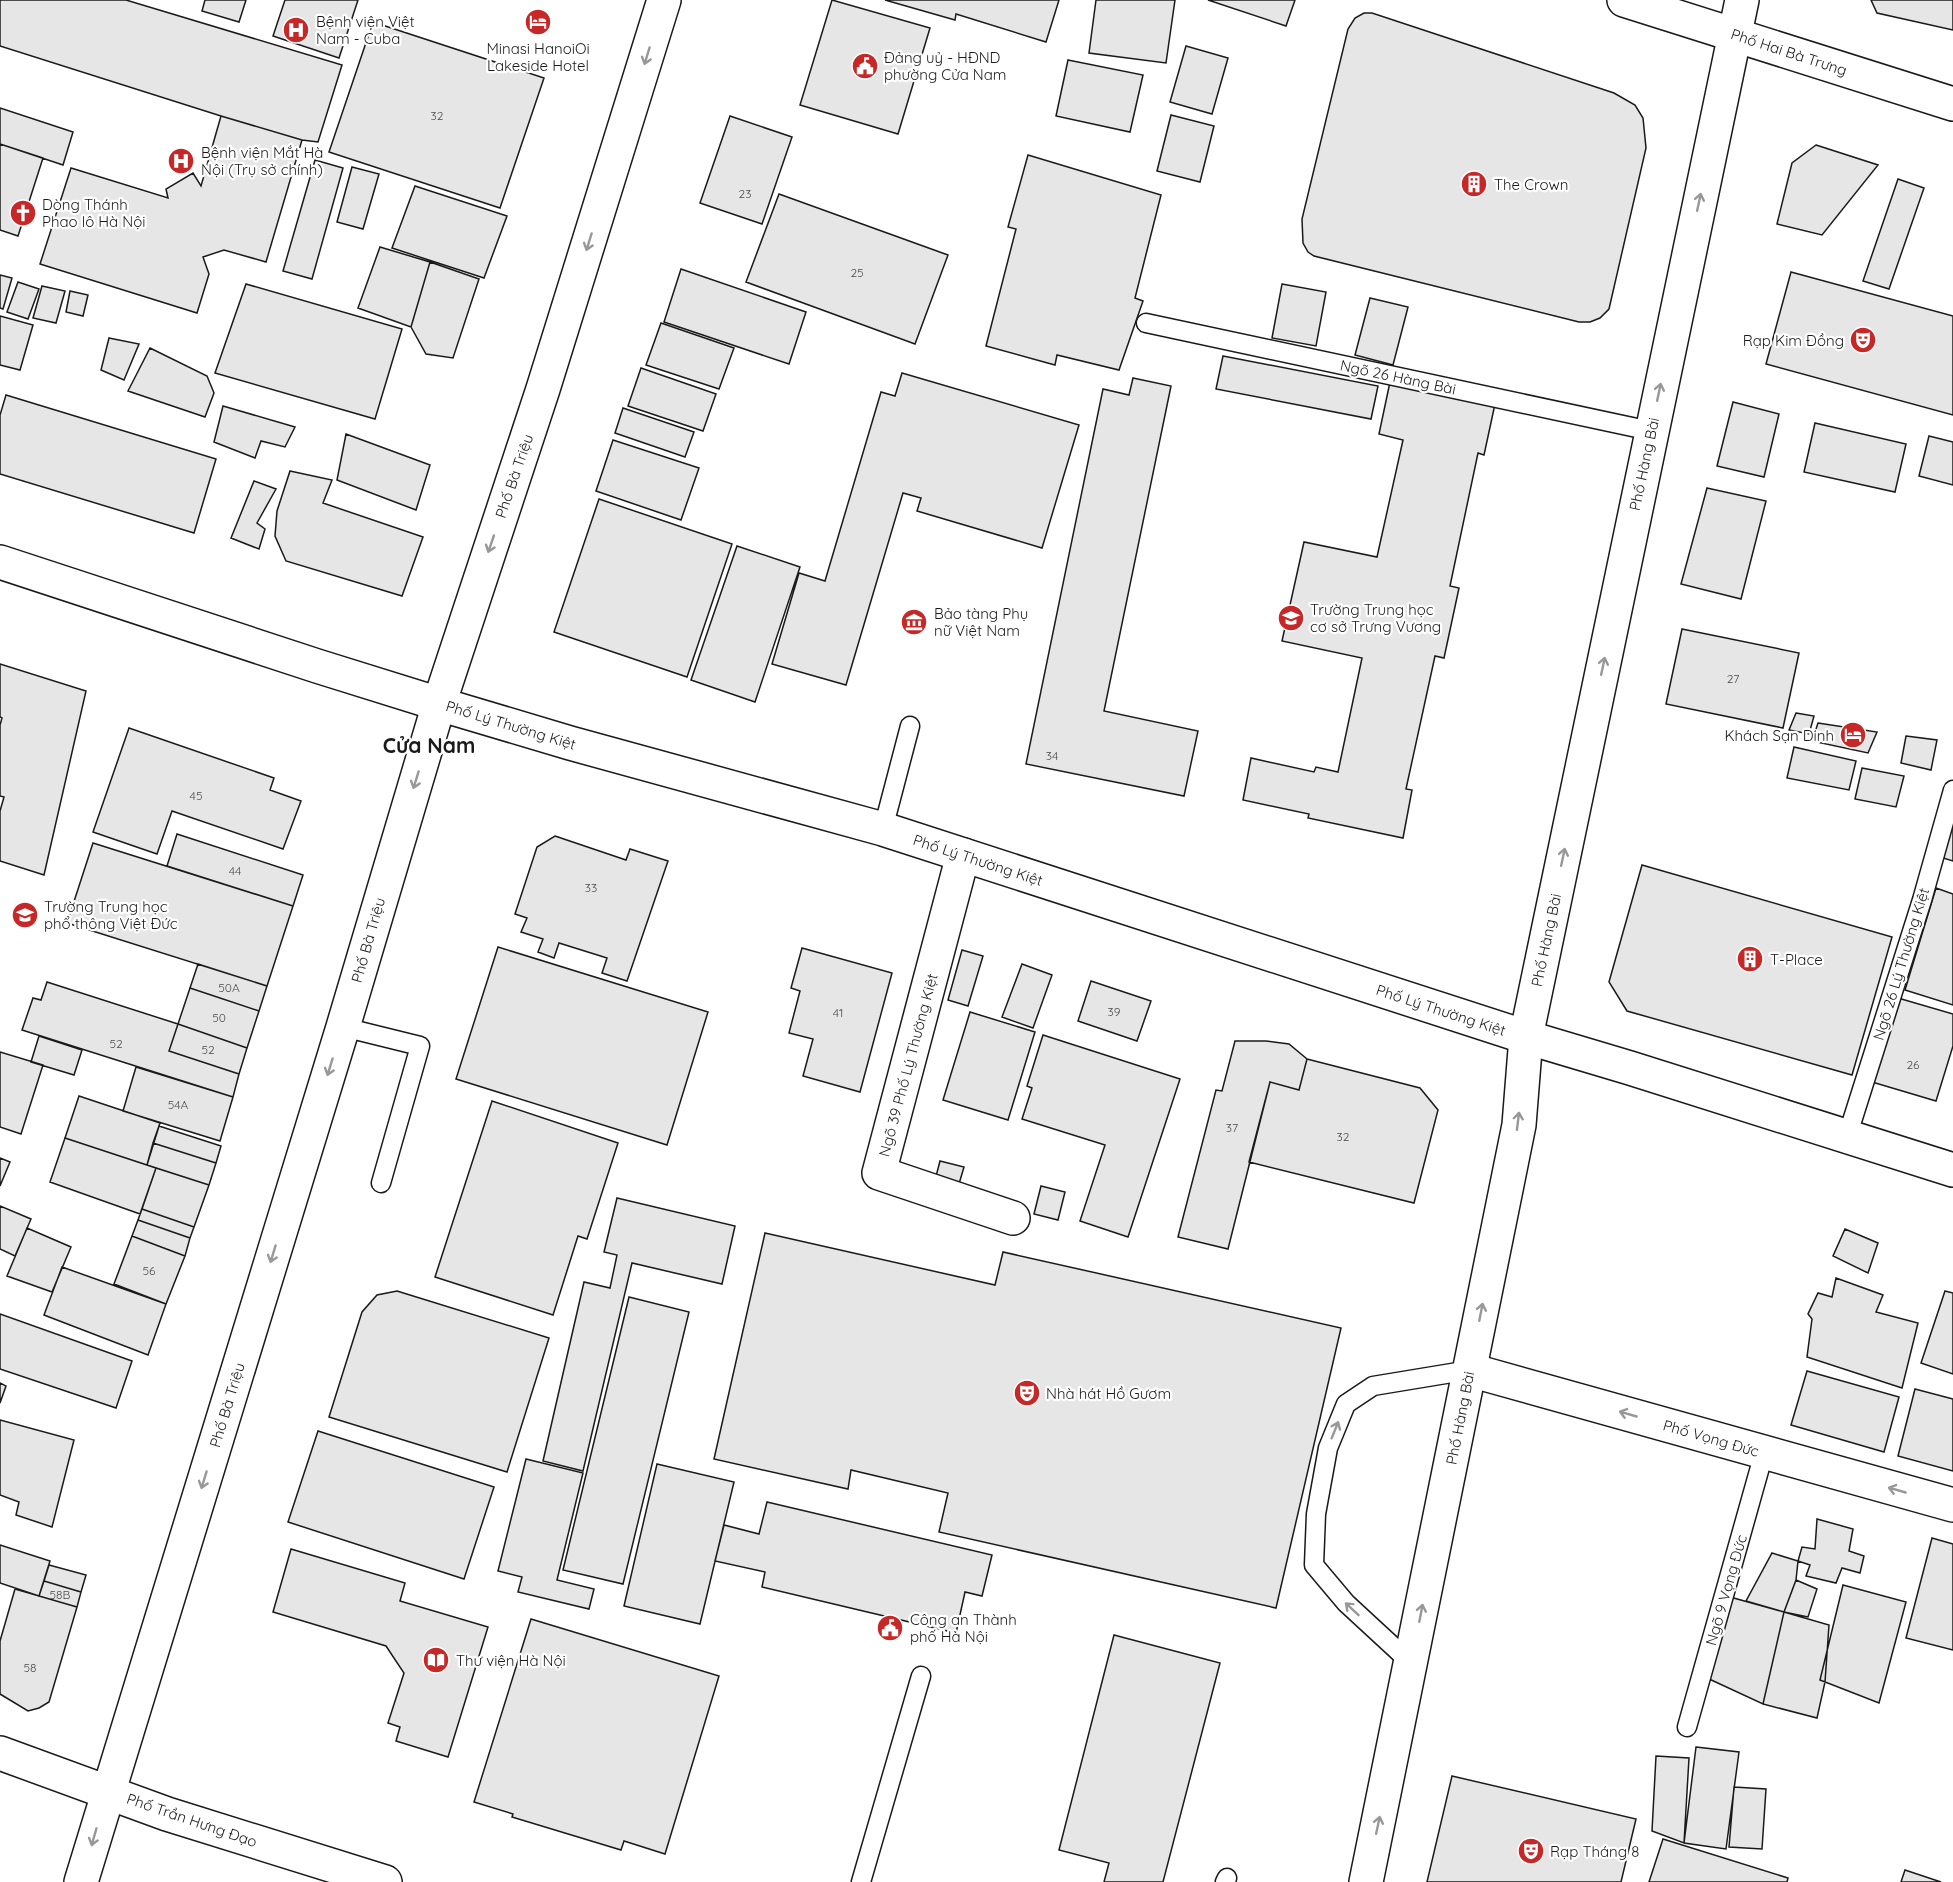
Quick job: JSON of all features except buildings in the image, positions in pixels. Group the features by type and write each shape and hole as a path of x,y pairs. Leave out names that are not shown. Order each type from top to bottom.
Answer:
{"main road":[{"name":"Phố Bà Triệu","path":"81,1882 107,1791 343,1027 438,704 543,389 664,0"},
{"name":"Phố Hai Bà Trưng","path":"1624,0 1953,104"},
{"name":"Phố Hàng Bài","path":"1366,1882 1519,1125 1526,1037 1742,0"},
{"name":"Phố Lý Thường Kiệt","path":"0,562 438,704 570,743 883,829 1526,1037 1953,1170"},
{"name":"Ngõ 39 Phố Lý Thường Kiệt","path":"963,855 879,1173 1012,1218"},
{"name":"Phố Vọng Đức","path":"1470,1370 1953,1505"},
{"name":"Phố Trần Hưng Đạo","path":"0,1754 167,1814 385,1882"}],"lane":[{"name":"Ngõ 26 Hàng Bài","path":"1146,323 1651,430"},
{"path":"883,829 909,726"},
{"name":"Ngõ 26 Lý Thường Kiệt","path":"1847,1137 1922,900 1953,790"},
{"path":"343,1027 420,1046 381,1183"},
{"path":"1411,1662 1346,1603 1314,1564 1316,1514 1328,1448 1346,1404 1372,1386 1470,1370"},
{"name":"Ngõ 9 Vọng Đức","path":"1687,1727 1764,1453"},
{"path":"861,1882 921,1676"}],"place":[{"name":"Minasi HanoiOi Lakeside Hotel","path":"538,22"},
{"name":"Bệnh viện Việt Nam - Cuba","path":"296,30"},
{"name":"Đảng uỷ - HĐND phường Cửa Nam","path":"865,66"},
{"name":"Bệnh viện Mắt Hà Nội (Trụ sở chính)","path":"181,161"},
{"name":"The Crown","path":"1474,184"},
{"name":"Dòng Thánh Phao lô Hà Nội","path":"23,213"},
{"name":"Rạp Kim Đồng","path":"1863,340"},
{"name":"Trường Trung học cơ sở Trưng Vương","path":"1291,618"},
{"name":"Bảo tàng Phụ nữ Việt Nam","path":"914,622"},
{"name":"Khách Sạn Dinh","path":"1853,735"},
{"name":"Trường Trung học phổ thông Việt Đức","path":"25,915"},
{"name":"T-Place","path":"1750,959"},
{"name":"Nhà hát Hồ Gươm","path":"1027,1393"},
{"name":"Công an Thành phố Hà Nội","path":"890,1628"},
{"name":"Thư viện Hà Nội","path":"436,1660"},
{"name":"Rạp Tháng 8","path":"1531,1851"}],"district":[{"name":"Cửa Nam","path":"429,745"}]}
